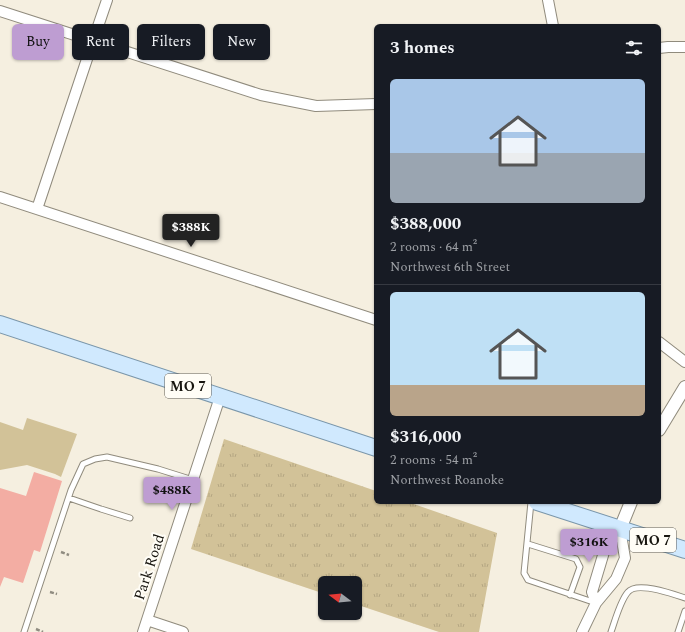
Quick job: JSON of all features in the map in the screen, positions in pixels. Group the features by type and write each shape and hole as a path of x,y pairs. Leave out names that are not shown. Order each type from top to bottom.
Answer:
{"main road":[{"name":"MO 7","path":"0,324 374,447"},
{"name":"MO 7","path":"544,504 685,550"}],"street":[{"path":"99,24 108,0"},
{"path":"548,0 553,24"},
{"path":"0,11 72,34"},
{"path":"661,48 685,47"},
{"path":"129,53 261,95 316,106 374,104"},
{"path":"37,209 86,60"},
{"path":"0,197 374,319"},
{"path":"661,344 685,362"},
{"path":"661,427 685,387"},
{"name":"Park Road","path":"143,632 220,397"},
{"path":"596,603 592,592 604,552 620,529 630,504"},
{"path":"582,632 596,603 616,578 625,558 620,529"},
{"path":"147,620 183,632"}],"lane":[{"path":"24,632 77,475 83,464 95,459 107,457 158,469 194,480"},
{"path":"69,498 130,518"},
{"path":"531,504 524,573 528,580 596,603"},
{"path":"528,544 576,559 580,567 570,595"},
{"path":"611,632 624,598 629,591 634,588 653,589 685,598"},
{"path":"678,632 685,611"}],"path":[{"path":"61,552 69,555"},
{"path":"50,592 57,594"},
{"path":"36,630 43,632"}],"green space":[{"path":"27,418 77,434 61,477 27,465 0,470 0,422 23,430"},
{"path":"224,439 374,490 374,504 414,504 497,533 479,632 439,632 362,606 362,576 318,576 318,592 191,549"}],"building":[{"path":"34,472 62,481 40,552 34,550 23,583 4,577 0,587 0,488 26,496"}]}
